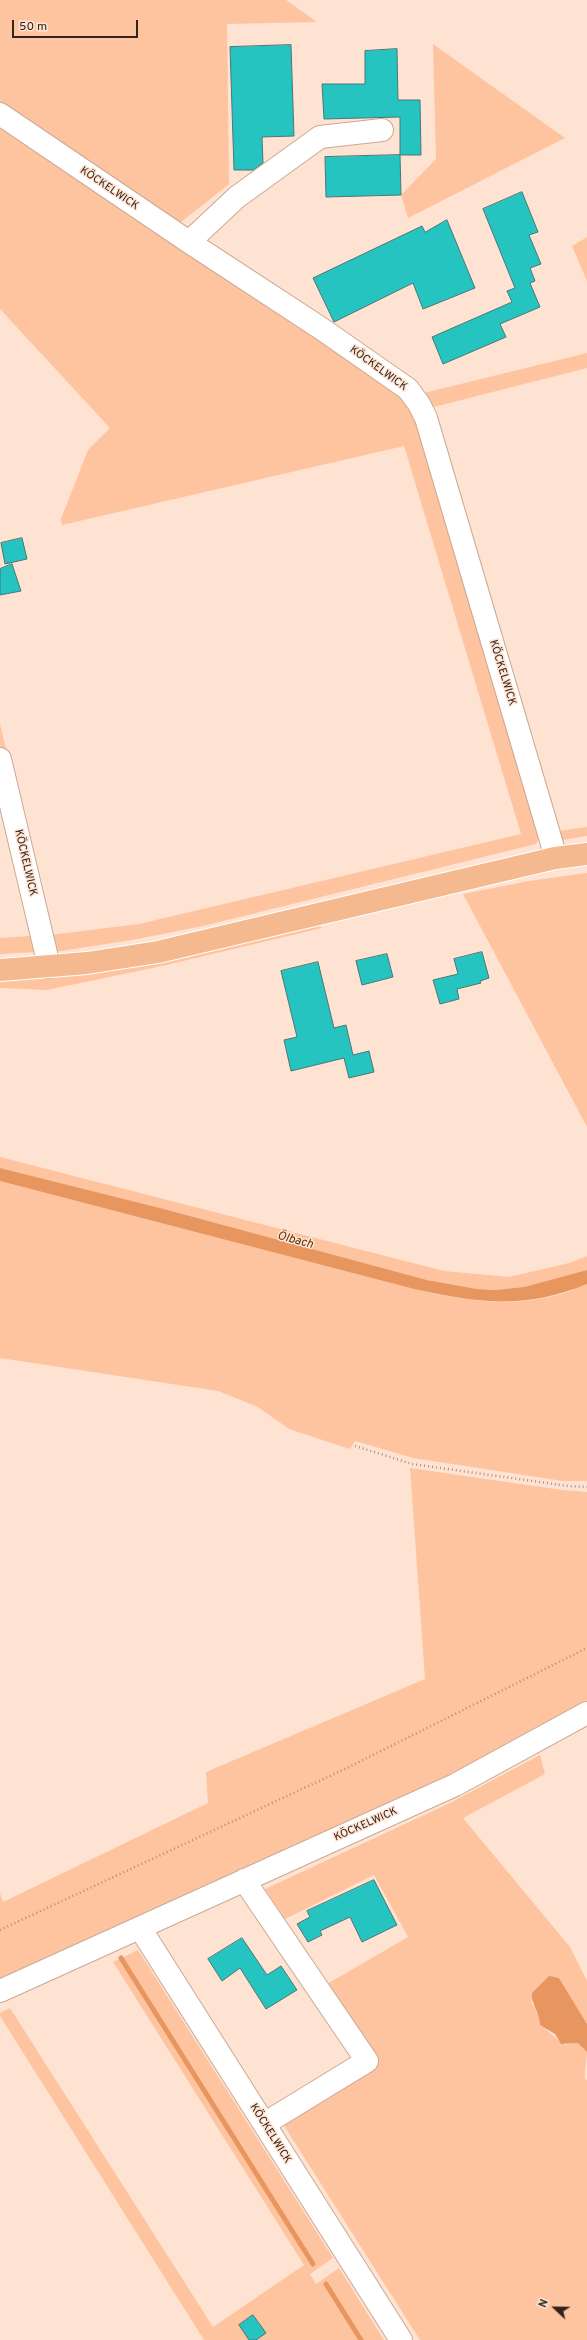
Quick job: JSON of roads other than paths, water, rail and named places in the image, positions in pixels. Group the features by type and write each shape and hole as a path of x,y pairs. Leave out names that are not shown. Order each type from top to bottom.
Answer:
{"main road":[{"path":"0,970 47,967 158,952 555,858 587,854"}],"street":[{"name":"KÖCKELWICK","path":"0,114 189,242 322,329 408,390 419,404 428,426 555,858"},
{"path":"189,242 237,197 320,137 382,130"},
{"name":"KÖCKELWICK","path":"0,760 46,953 47,967"},
{"name":"KÖCKELWICK","path":"0,1991 455,1785 587,1713"},
{"path":"244,1880 367,2061 264,2124"},
{"name":"KÖCKELWICK","path":"140,1928 401,2340"}],"waterway":[{"path":"121,1958 313,2264"},
{"path":"326,2284 361,2340"}],"water label":[{"name":"Ölbach","path":"295,1241"}]}
